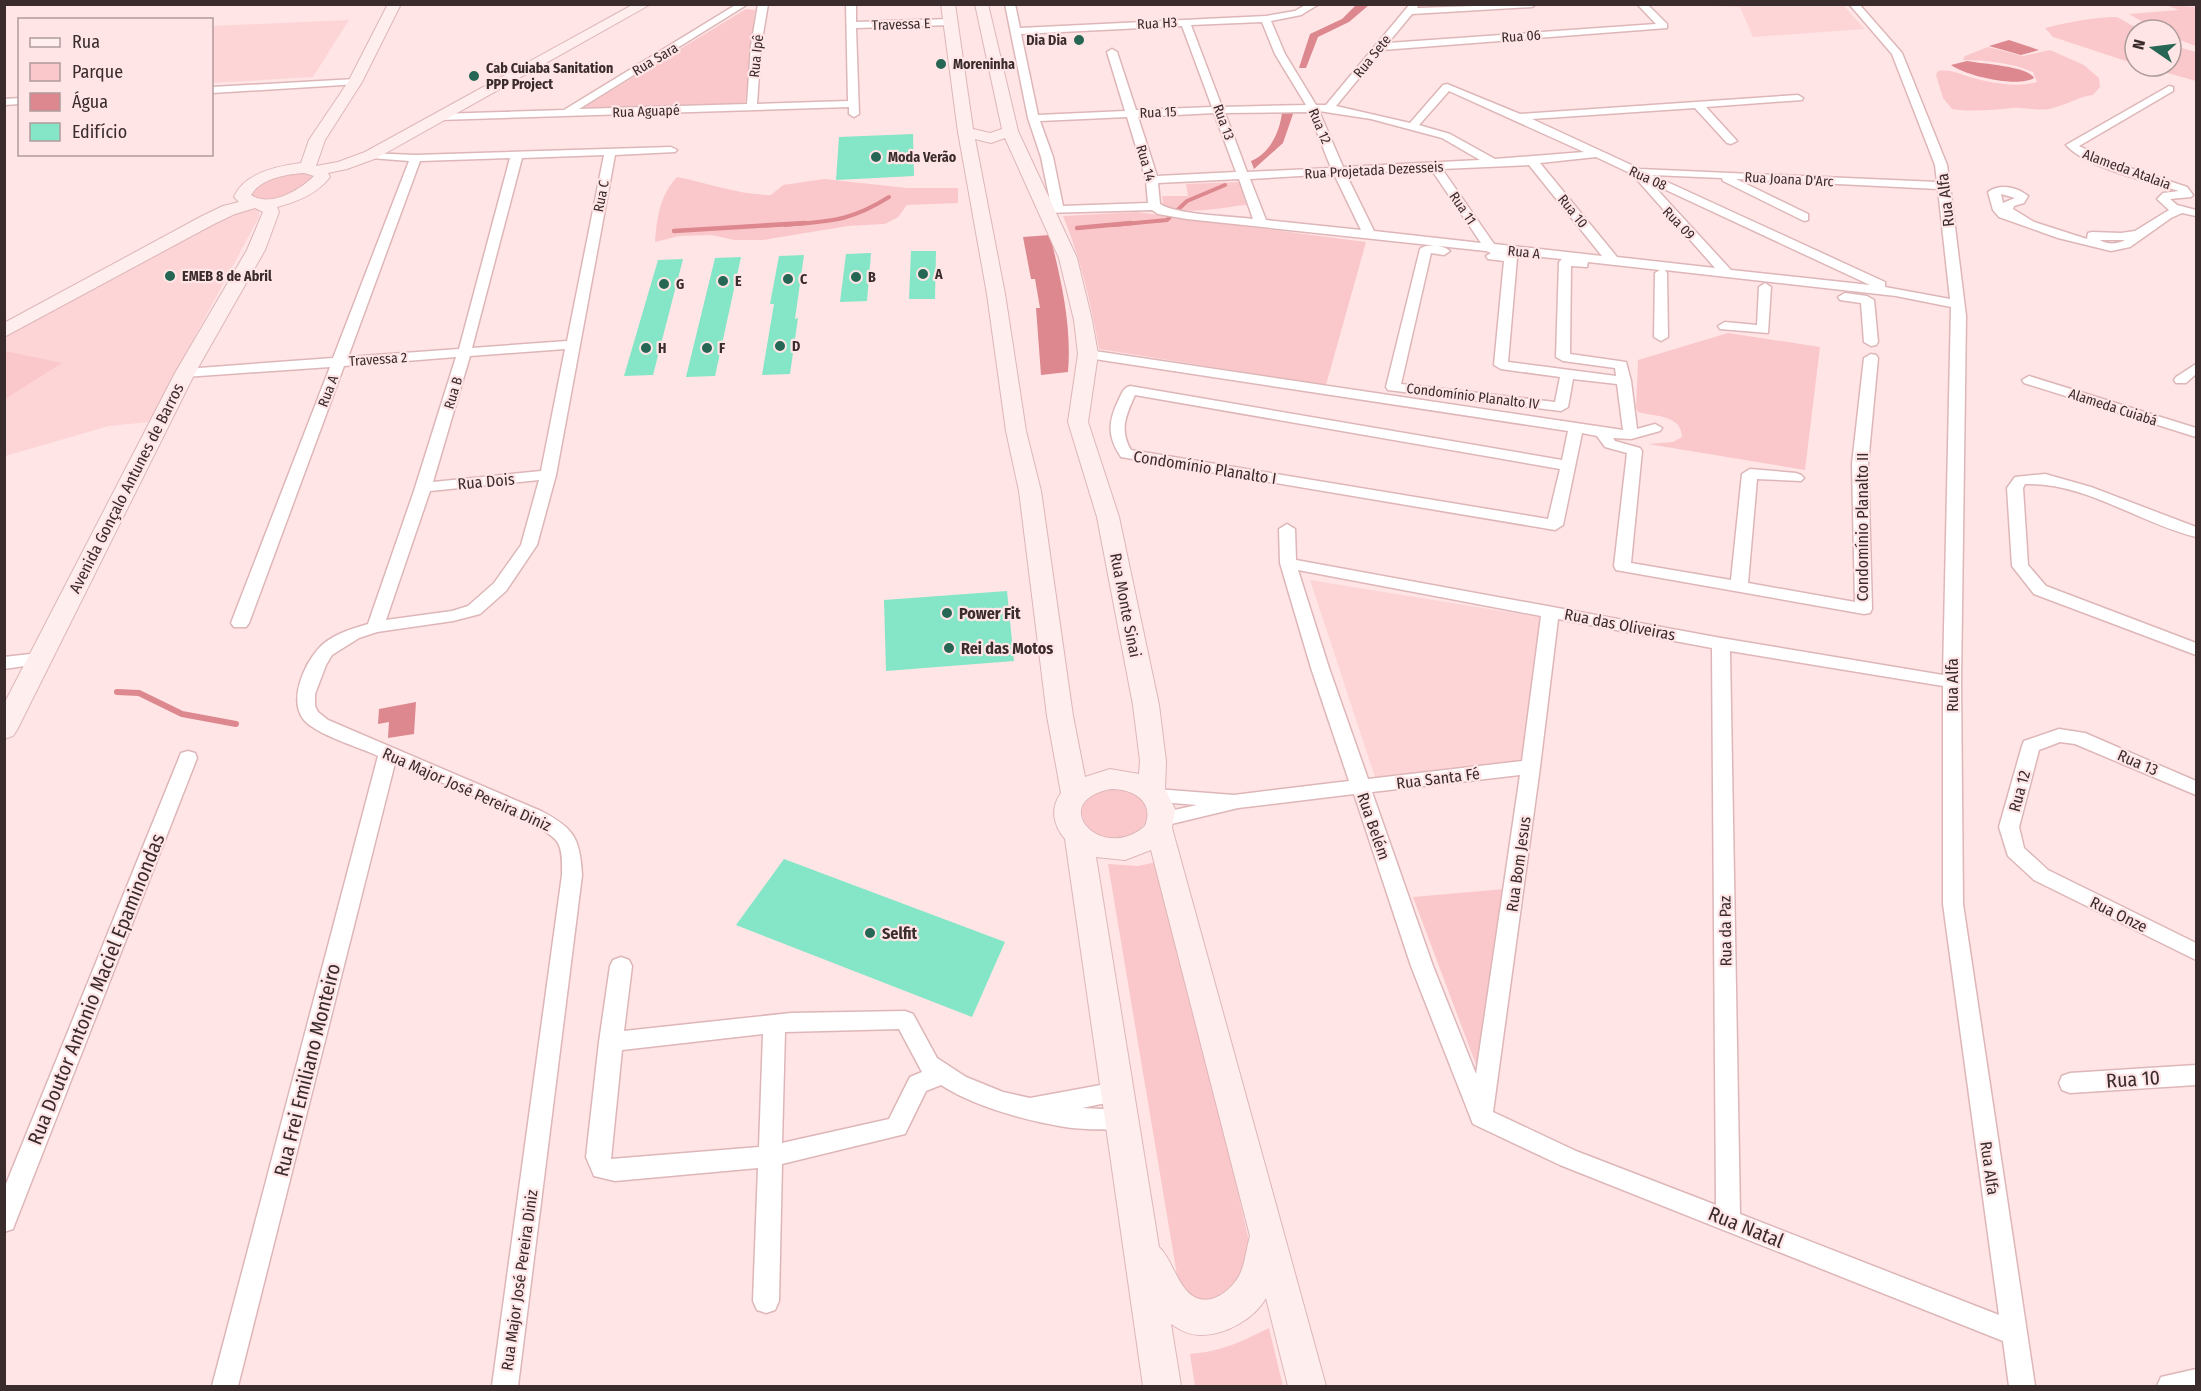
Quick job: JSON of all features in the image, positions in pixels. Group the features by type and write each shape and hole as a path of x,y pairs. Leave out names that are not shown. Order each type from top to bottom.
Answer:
{"main road":[{"path":"4,331 208,220 254,198 273,173 296,158 317,140 355,82 395,4"},
{"path":"4,322 165,236 254,198 282,201 328,180 367,156 645,4"},
{"path":"948,4 965,124 996,294 1016,431 1030,491 1060,716 1075,794"},
{"path":"981,4 1002,103 1017,116 1068,258 1088,354"},
{"path":"965,124 991,138 1017,116"},
{"path":"965,124 1017,116"},
{"path":"312,169 317,140"},
{"path":"273,173 290,169 341,166 367,156"},
{"name":"Avenida Gonçalo Antunes de Barros","path":"256,250 303,192 322,177 312,169"},
{"name":"Avenida Gonçalo Antunes de Barros","path":"4,730 185,373 256,250 271,212 270,207 254,198"},
{"name":"Rua Monte Sinai","path":"1088,354 1078,422 1108,517 1141,681 1157,809"},
{"path":"1157,809 1145,842 1123,849 1099,848 1079,838 1071,830 1066,812 1075,794 1084,786 1110,779 1139,784 1157,809 1307,1386"},
{"path":"1079,838 1162,1386"},
{"path":"1140,1243 1173,1300 1185,1314 1205,1318 1226,1310 1249,1293 1255,1283 1268,1236"}],"street":[{"name":"Rua Sara","path":"566,113 744,4"},
{"name":"Rua Ipê","path":"752,107 756,46 763,4"},
{"path":"851,4 852,25"},
{"path":"1010,4 1016,31 1017,116 1047,157 1052,209"},
{"path":"1277,4 1298,13"},
{"name":"Rua H3","path":"1016,31 1266,19 1298,13 1315,4"},
{"path":"1412,8 1532,4"},
{"name":"Rua 06","path":"1378,47 1664,26 1641,4"},
{"name":"Rua Alfa","path":"1853,4 1897,53 1941,165 1944,186 1959,316 1952,682 1953,904 2022,1386"},
{"name":"Rua Sete","path":"1329,108 1412,8"},
{"name":"Rua 12","path":"1266,19 1280,54 1312,107 1338,172 1370,236"},
{"name":"Travessa E","path":"852,25 950,22"},
{"name":"Rua 13","path":"1185,22 1262,223"},
{"name":"Rua Aguapé","path":"439,117 752,107 854,110 852,25"},
{"name":"Rua 14","path":"1112,52 1152,180 1158,208"},
{"path":"213,90 355,82"},
{"name":"Rua 08","path":"1412,127 1448,87 1518,117 1896,292"},
{"name":"Alameda Atalaia","path":"2169,89 2072,145 2074,149 2092,158 2183,189 2192,196"},
{"path":"1518,117 1798,98"},
{"path":"1697,104 1731,141"},
{"path":"1312,107 1372,116 1446,136 1493,163"},
{"name":"Rua 15","path":"1017,116 1312,107"},
{"path":"367,156 416,159 671,150"},
{"name":"Rua C","path":"548,475 571,345 610,153"},
{"name":"Rua Projetada Dezesseis","path":"1152,180 1532,161 1595,154"},
{"name":"Rua B","path":"375,627 424,487 465,352 517,155"},
{"name":"Rua A","path":"240,623 416,159"},
{"name":"Rua 10","path":"1532,161 1613,261"},
{"name":"Rua 11","path":"1435,166 1491,249"},
{"name":"Rua Joana D'Arc","path":"1634,171 1944,186"},
{"name":"Rua 09","path":"1634,171 1727,273"},
{"path":"1720,176 1804,217"},
{"path":"2192,196 2173,194 2164,196 2164,202 2180,210 2196,213"},
{"name":"Rua A","path":"1052,209 1158,208 1187,215 1370,236 1896,292"},
{"path":"2028,222 2064,235 2095,240 2118,248 2128,244 2167,215 2180,210"},
{"name":"Condomínio Planalto IV","path":"1567,375 1561,407 1393,387 1426,249 1511,258 1501,365 1624,381"},
{"path":"1631,435 1621,365 1563,357 1565,262 1765,287 1763,330 1725,326"},
{"path":"1661,273 1661,336"},
{"name":"Condomínio Planalto II","path":"1602,432 1610,444 1635,451 1622,566 1863,609 1860,464 1871,350 1867,300 1765,287"},
{"path":"1896,292 1958,304"},
{"name":"Travessa 2","path":"185,373 571,345"},
{"path":"1088,354 1602,432 1631,435 1654,429"},
{"path":"2181,380 2196,368"},
{"name":"Alameda Cuiabá","path":"2029,380 2196,433"},
{"name":"Condomínio Planalto I","path":"1569,466 1130,390 1114,426 1118,441 1126,454 1555,525 1569,466 1576,428"},
{"path":"1739,586 1750,474 1796,478"},
{"name":"Rua Dois","path":"424,487 548,475"},
{"name":"Rua Major José Pereira Diniz","path":"505,1386 572,875 571,847 567,837 556,827 322,724 311,716 306,706 306,694 317,663 326,651 353,634 375,627 453,616 474,610 500,587 529,545 548,475"},
{"path":"2196,532 2086,490 2045,479 2020,480 2015,488 2020,566 2040,590 2196,649"},
{"name":"Rua Belém","path":"1287,530 1288,563 1320,668 1422,966 1481,1117"},
{"name":"Rua das Oliveiras","path":"1288,563 1721,644 1952,682"},
{"name":"Rua Bom Jesus","path":"1481,1117 1531,768 1550,611"},
{"name":"Rua da Paz","path":"1721,644 1728,1219"},
{"path":"4,663 39,659"},
{"name":"Rua 12","path":"2041,875 2015,851 2009,827 2031,746 2059,735 2078,738"},
{"name":"Rua 13","path":"2078,738 2196,788"},
{"name":"Rua Frei Emiliano Monteiro","path":"225,1386 388,754"},
{"name":"Rua Doutor Antonio Maciel Epaminondas","path":"4,1221 188,758"},
{"name":"Rua Santa Fé","path":"1157,809 1183,816 1238,801 1531,768"},
{"name":"Rua Onze","path":"2041,875 2196,952"},
{"path":"621,966 610,1042 598,1157 602,1168 615,1170 769,1157 897,1127 918,1084 943,1074"},
{"path":"610,1042 774,1025 905,1020 929,1065 958,1084 1001,1101 1065,1117 1119,1106"},
{"path":"766,1301 774,1025"},
{"name":"Rua 10","path":"2070,1083 2196,1075"},
{"name":"Rua Natal","path":"1481,1117 1568,1158 1728,1219 2013,1334"},
{"path":"2169,1386 2196,1383"}],"shaded area":[{"path":"1691,5 1843,5 1865,29 1753,37 1740,7"},
{"path":"349,20 313,77 213,83 213,26"},
{"name":"EMEB 8 de Abril","path":"252,209 259,210 259,217 149,422 109,426 5,456 5,336 222,217"},
{"path":"1310,580 1544,618 1528,763 1376,780"}],"green space":[{"path":"2166,5 2196,7 2196,46 2183,41 2183,18 2136,18 2129,14 2179,10"},
{"path":"746,9 755,10 745,106 587,110 583,108"},
{"path":"2117,17 2123,20 2123,60 2053,37 2045,28 2081,20"},
{"path":"1988,47 2023,56 2050,50 2084,65 2099,78 2100,87 2093,95 2049,109 2017,108 1975,111 1952,109 1943,98 1936,75 1938,71 1951,71 2003,84 2021,85 2037,82 2033,72 2017,66 1990,61 1963,60 1965,56"},
{"path":"2183,48 2196,52 2196,81 2183,77"},
{"path":"303,173 311,176 311,181 297,191 267,199 250,197 250,191 270,181"},
{"path":"677,177 736,191 771,195 783,185 824,179 907,188 958,188 958,203 907,205 898,217 885,224 848,226 763,240 734,240 712,235 679,236 655,242 660,207"},
{"path":"1240,182 1246,205 1192,211 1172,209 1163,205 1162,196 1188,196 1186,184"},
{"path":"1137,212 1366,242 1326,385 1099,349 1085,282 1063,216"},
{"path":"1728,333 1820,347 1805,470 1648,444 1673,442 1682,437 1681,430 1672,420 1638,412 1636,408 1638,360"},
{"path":"5,351 62,363 5,399"},
{"path":"1113,789 1124,790 1139,797 1148,810 1145,824 1129,835 1113,838 1099,835 1088,827 1082,816 1084,805 1093,795"},
{"path":"1161,861 1253,1258 1222,1299 1203,1303 1180,1293 1108,864 1138,866"},
{"path":"1505,889 1480,1075 1413,897"},
{"path":"1269,1328 1283,1386 1195,1386 1190,1354 1221,1348"}],"water":[{"path":"1356,5 1369,5 1349,22 1318,37 1306,68 1299,68 1310,34 1342,19"},
{"path":"2009,40 2039,50 2021,55 1989,46"},
{"path":"1967,61 2014,68 2034,78 2016,82 1992,79 1968,73 1951,65"},
{"path":"1294,111 1283,143 1254,169 1251,161 1264,153 1273,141 1282,112"},
{"path":"1050,235 1067,320 1068,372 1041,375 1036,308 1040,308 1035,279 1031,279 1023,237"},
{"path":"416,702 414,734 388,738 389,722 378,724 379,709"}],"building":[{"name":"Moda Verão","path":"913,134 914,176 836,180 839,137"},
{"name":"A","path":"911,251 936,251 935,299 909,299"},
{"name":"B","path":"871,253 867,301 840,302 846,254"},
{"path":"804,255 790,374 762,375 774,304 770,304 779,256"},
{"path":"741,257 715,376 686,377 715,258"},
{"path":"683,259 653,375 624,376 658,260"},
{"path":"1007,591 1014,661 886,671 884,600"},
{"name":"Selfit","path":"784,859 1005,942 972,1017 736,925"}],"waterway":[{"path":"1114,225 1167,220 1187,201 1225,185"},
{"path":"785,225 839,219 862,211 889,197"},
{"path":"674,231 805,223"},
{"path":"1077,228 1131,223"},
{"path":"117,692 139,693 182,714 236,724"}],"place":[{"name":"Dia Dia","path":"1079,40"},
{"name":"Moreninha","path":"941,64"},
{"name":"Cab Cuiaba Sanitation PPP Project","path":"474,76"},
{"name":"Moda Verão","path":"876,157"},
{"name":"A","path":"923,274"},
{"name":"EMEB 8 de Abril","path":"170,276"},
{"name":"B","path":"856,277"},
{"name":"C","path":"788,279"},
{"name":"E","path":"723,281"},
{"name":"G","path":"664,284"},
{"name":"D","path":"780,346"},
{"name":"H","path":"646,348"},
{"name":"F","path":"707,348"},
{"name":"Power Fit","path":"947,613"},
{"name":"Rei das Motos","path":"949,648"},
{"name":"Selfit","path":"870,933"}]}
